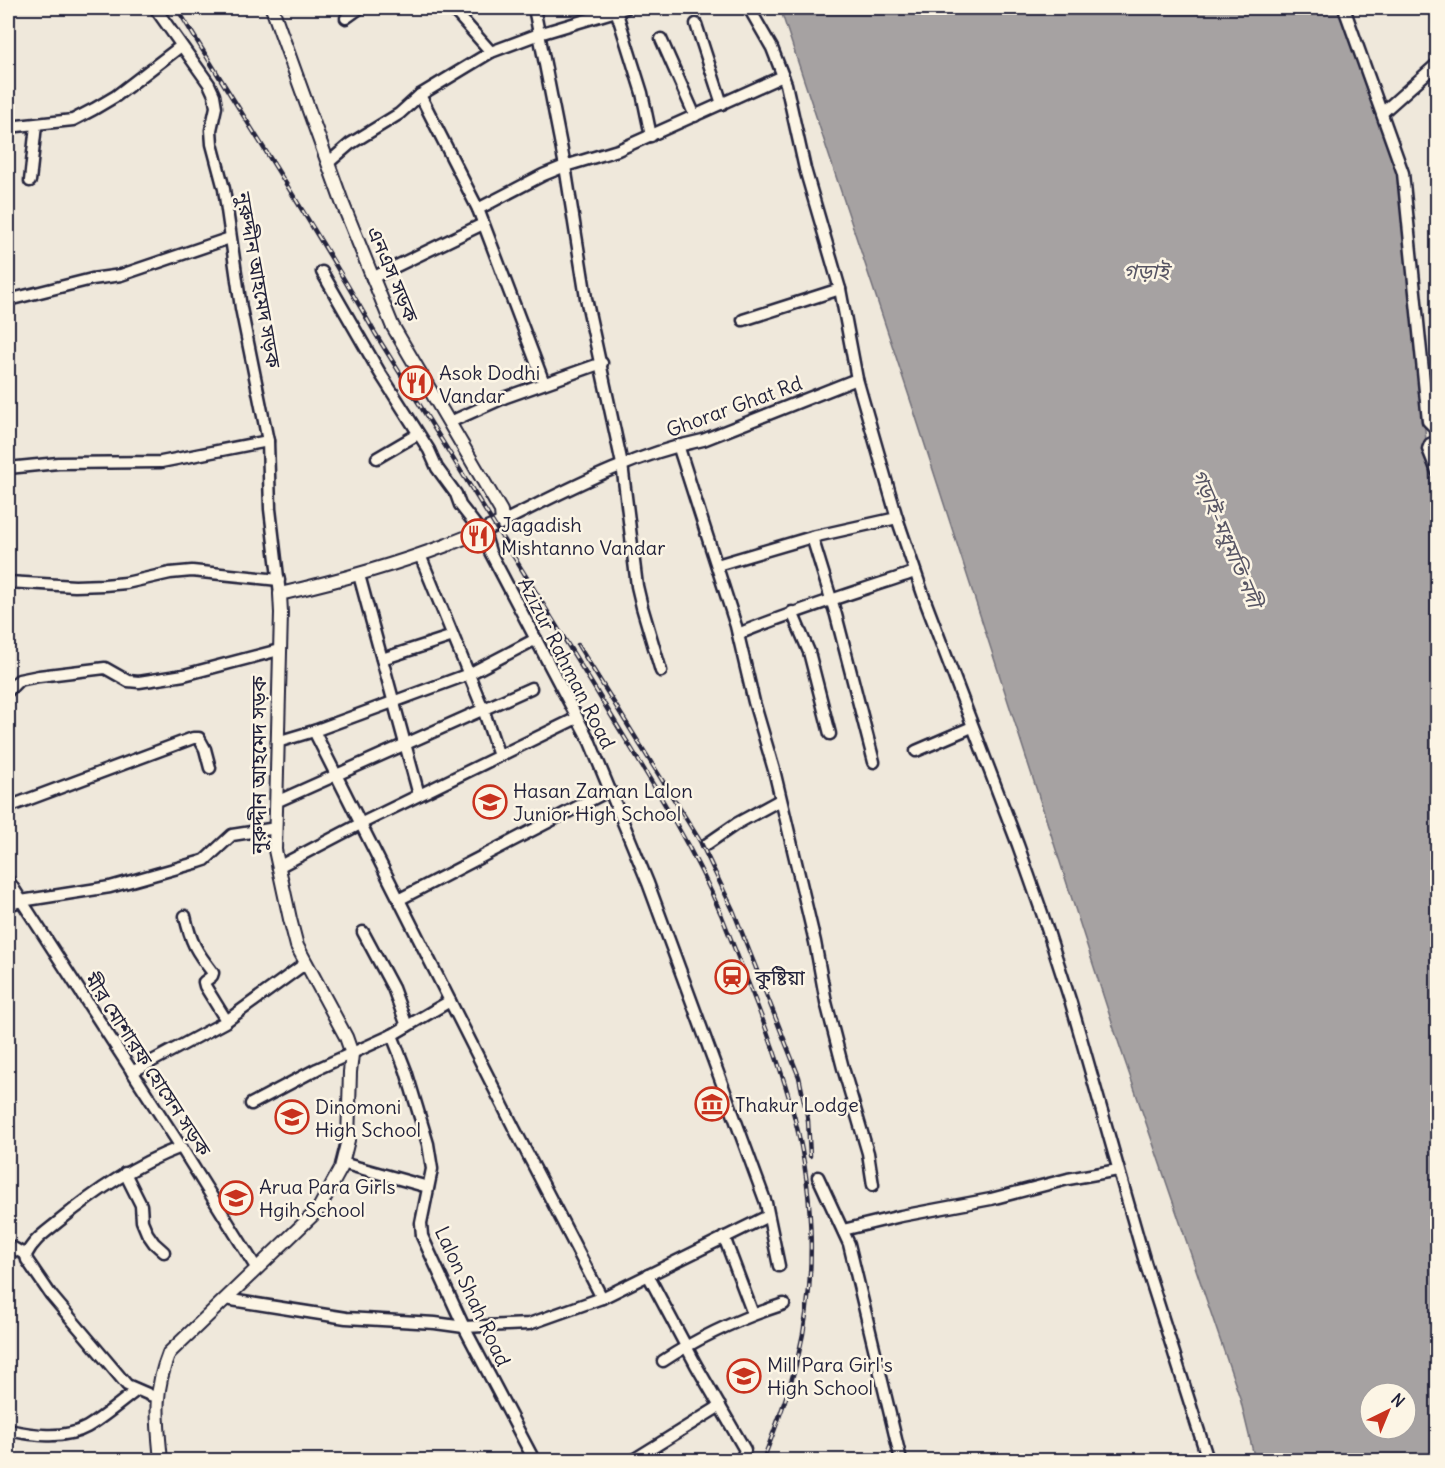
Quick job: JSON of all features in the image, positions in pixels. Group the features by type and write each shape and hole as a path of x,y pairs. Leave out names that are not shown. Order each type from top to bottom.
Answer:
{"main road":[{"name":"এনএস সড়ক","path":"272,8 328,163 392,325 501,511 502,522"},
{"path":"280,594 359,575 420,555 482,532 502,522"},
{"name":"নুরুদ্দীন আহমেদ সড়ক","path":"161,1461 157,1398 161,1374 169,1353 318,1210 342,1163 348,1140 352,1054 346,1037 297,945 275,850 280,594"}],"street":[{"name":"নুরুদ্দীন আহমেদ সড়ক","path":"155,8 209,84 214,95 216,107 211,130 212,144 224,189 241,308 268,441 270,509 280,594"},
{"path":"346,18 360,8"},
{"path":"452,8 491,52"},
{"path":"534,8 565,166 586,298 602,363 622,464 642,607 661,671"},
{"path":"749,8 772,48 783,76 805,169 840,289 857,379 897,518 1042,913 1208,1461"},
{"path":"1344,8 1403,173 1428,421 1437,431"},
{"path":"328,163 350,144 399,114 420,95 491,52 604,11 621,9 651,135"},
{"path":"696,24 722,104"},
{"path":"661,39 695,116"},
{"path":"8,127 73,120 116,96 181,46"},
{"path":"1382,113 1437,63"},
{"path":"478,209 565,166 618,150 783,76"},
{"path":"420,95 478,209 544,383"},
{"path":"30,181 36,125"},
{"path":"372,278 483,224"},
{"path":"8,300 92,279 121,275 230,238"},
{"name":"Azizur Rahman Road","path":"322,272 429,450 437,468 456,494 460,505 482,532 490,552 577,718 610,790 648,883 712,1052 766,1203 779,1266"},
{"path":"743,320 840,289"},
{"path":"450,422 506,397 602,363"},
{"name":"Ghorar Ghat Rd","path":"502,522 622,464 678,445 703,440 857,379"},
{"path":"377,458 418,434"},
{"path":"8,468 58,464 161,462 268,441"},
{"path":"1437,441 1430,444 1428,449 1437,474"},
{"path":"678,445 738,634 815,942 826,1002 868,1154 873,1185"},
{"path":"717,565 812,537 897,518"},
{"path":"812,537 874,762"},
{"path":"420,555 469,674 499,756"},
{"path":"8,582 75,586 115,584 192,571 279,580"},
{"path":"738,634 792,612 915,572"},
{"path":"359,575 419,795"},
{"path":"792,612 809,652 830,734"},
{"path":"382,659 453,636"},
{"path":"277,742 314,731 469,674 536,639"},
{"path":"8,691 19,680 105,668 129,681 139,682 184,675 279,650"},
{"path":"276,802 531,688"},
{"path":"278,867 362,823 577,718"},
{"path":"916,751 972,727"},
{"path":"314,731 602,1298"},
{"path":"8,807 193,738 199,738 202,742 210,768"},
{"path":"400,899 610,790"},
{"path":"707,844 736,824 780,800"},
{"path":"8,905 110,887 205,860 232,835 276,828"},
{"name":"মীর মোশারফ হোসেন সড়ক","path":"8,880 257,1269"},
{"path":"185,915 190,939 213,973 204,982 205,986 226,1020"},
{"path":"363,932 393,988 407,1026"},
{"path":"132,1072 226,1020 306,963"},
{"path":"251,1104 317,1069 392,1035 450,1001"},
{"name":"Lalon Shah Road","path":"392,1035 406,1071 428,1144 432,1169 421,1223 422,1236 464,1327 534,1461"},
{"path":"157,1398 127,1385 51,1295 27,1260 26,1255 34,1241 74,1208 125,1173 181,1148"},
{"path":"342,1163 428,1187"},
{"path":"843,1230 901,1216 1001,1197 1068,1179 1118,1170"},
{"path":"125,1173 139,1199 147,1233 164,1252"},
{"path":"818,1176 849,1244 901,1461"},
{"path":"225,1299 346,1318 464,1327 529,1323 602,1298 768,1216"},
{"path":"724,1237 753,1314"},
{"path":"8,1245 26,1255"},
{"path":"648,1275 745,1450 741,1461"},
{"path":"663,1361 686,1346 753,1314 784,1304"},
{"path":"8,1430 47,1435 66,1434 86,1428 137,1390"},
{"path":"633,1461 720,1406"}],"water":[{"name":"গড়াই","path":"780,8 1342,8 1401,174 1437,558 1437,1460 1255,1460 1240,1398 1116,1035 913,408"}],"railway":[{"path":"177,8 646,773 679,828 721,914 783,1077 798,1132 808,1196 811,1262 804,1326 791,1383 763,1460"},
{"path":"578,645 700,841 733,910 799,1077 808,1120 810,1156"}],"place":[{"name":"Asok Dodhi Vandar","path":"416,383"},
{"name":"Jagadish Mishtanno Vandar","path":"478,536"},
{"name":"Hasan Zaman Lalon Junior High School","path":"490,802"},
{"name":"কুষ্টিয়া","path":"732,977"},
{"name":"Thakur Lodge","path":"712,1104"},
{"name":"Dinomoni High School","path":"292,1117"},
{"name":"Arua Para Girls Hgih School","path":"236,1198"},
{"name":"Mill Para Girl's High School","path":"744,1376"}],"water label":[{"name":"গড়াই-মধুমতি নদী","path":"1227,538"}]}
